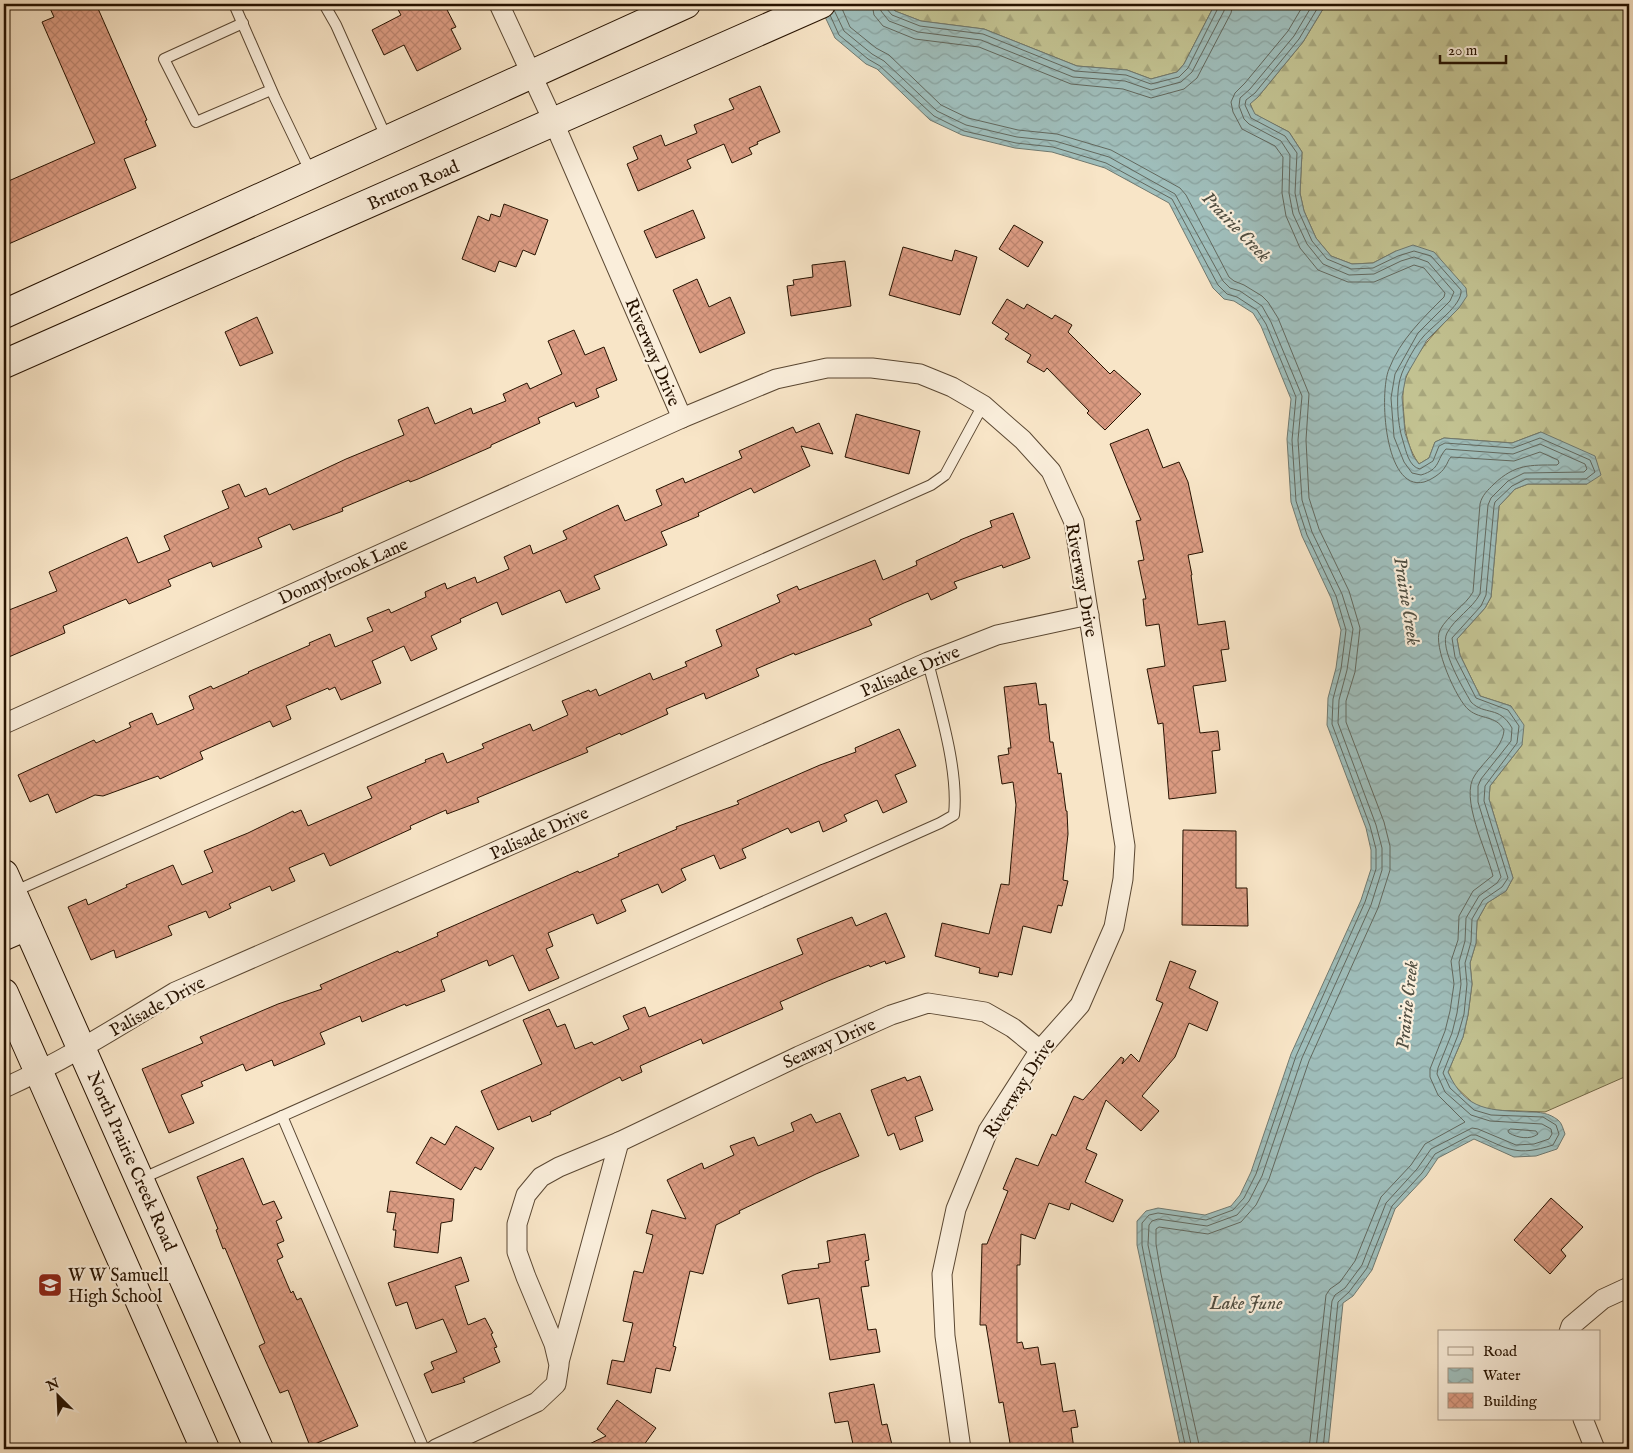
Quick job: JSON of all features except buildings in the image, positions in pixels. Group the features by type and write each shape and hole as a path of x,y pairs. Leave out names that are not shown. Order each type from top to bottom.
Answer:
{"main road":[{"path":"4,314 686,4"},
{"name":"Bruton Road","path":"4,364 821,4"},
{"name":"North Prairie Creek Road","path":"8,883 15,931 82,1048 259,1449"},
{"path":"6,1002 40,1072 205,1449"}],"street":[{"name":"Riverway Drive","path":"499,4 554,123 682,418 776,378 827,368 872,368 920,374 952,387 983,405 1023,440 1050,471 1074,522 1125,846 1123,879 1114,927 1080,1005 1040,1050 988,1131 956,1209 942,1274 945,1336 961,1449"},
{"name":"Donnybrook Lane","path":"4,724 682,418"},
{"name":"Palisade Drive","path":"4,1088 40,1072 175,992 928,662 997,635 1089,616"},
{"name":"Seaway Drive","path":"559,1365 554,1344 517,1252 517,1224 526,1195 541,1178 559,1167 619,1142 799,1056 891,1015 928,1003 985,1012 1013,1028 1040,1050"},
{"path":"436,1449 536,1402 556,1384 559,1365 619,1142"},
{"path":"1570,1329 1603,1299 1629,1287"},
{"path":"1583,1420 1595,1449"}],"lane":[{"path":"234,4 271,90 311,174"},
{"path":"324,4 336,25 387,139"},
{"path":"243,23 164,59 196,122 271,90"},
{"path":"8,883 363,738 931,485 945,475 983,405"},
{"path":"140,1179 913,836 954,815 956,803 949,747 928,662"},
{"path":"282,1116 424,1449"}],"green space":[{"path":"889,4 1215,4 1184,64 1177,72 1151,79 1127,70 1077,66 984,29 921,21 895,11"},
{"path":"1326,4 1629,4 1629,1075 1545,1112 1491,1110 1476,1106 1454,1085 1448,1072 1463,1037 1468,1015 1472,984 1470,963 1476,943 1477,921 1487,903 1506,891 1513,878 1489,799 1490,786 1522,745 1511,706 1480,696 1460,655 1457,639 1485,608 1491,597 1499,506 1515,489 1528,484 1587,484 1541,432 1512,443 1444,438 1435,442 1429,458 1419,464 1416,459 1408,442 1405,423 1403,396 1405,380 1423,347 1459,308 1396,251 1373,263 1352,264 1331,256 1316,238 1304,211 1300,193 1302,152 1289,132 1254,114 1250,103 1258,97 1303,42"}],"water":[{"name":"Lake June","path":"819,4 889,4 895,11 921,21 984,29 1077,66 1127,70 1151,79 1177,72 1184,64 1215,4 1326,4 1303,42 1258,97 1250,104 1255,114 1289,132 1302,152 1300,193 1304,211 1316,238 1331,256 1352,264 1373,263 1396,251 1413,245 1434,252 1466,288 1467,296 1459,308 1427,340 1406,376 1402,397 1405,433 1413,456 1419,464 1429,458 1435,442 1444,438 1512,443 1541,432 1595,456 1601,475 1587,484 1528,484 1515,489 1499,506 1491,597 1485,608 1457,639 1460,655 1480,696 1511,706 1524,725 1522,745 1490,786 1489,799 1513,878 1506,891 1487,903 1477,921 1476,943 1470,963 1472,984 1468,1015 1463,1037 1448,1072 1463,1095 1472,1102 1503,1111 1548,1114 1559,1121 1565,1134 1557,1149 1536,1156 1514,1157 1474,1139 1438,1158 1426,1176 1395,1209 1372,1270 1353,1296 1343,1303 1328,1449 1181,1449 1137,1245 1137,1221 1146,1211 1158,1208 1205,1215 1231,1206 1240,1195 1251,1172 1291,1054 1361,900 1371,869 1371,850 1366,828 1327,725 1328,698 1336,668 1341,630 1331,598 1302,536 1291,502 1287,439 1291,399 1261,326 1253,313 1234,301 1224,299 1213,288 1169,203 1105,168 1052,152 1015,148 962,135 930,120 877,69 866,64 835,38"}],"place":[{"name":"W W Samuell High School","path":"50,1285"}],"water label":[{"name":"Prairie Creek","path":"1237,226"},
{"name":"Prairie Creek","path":"1408,601"},
{"name":"Prairie Creek","path":"1406,1005"}]}
